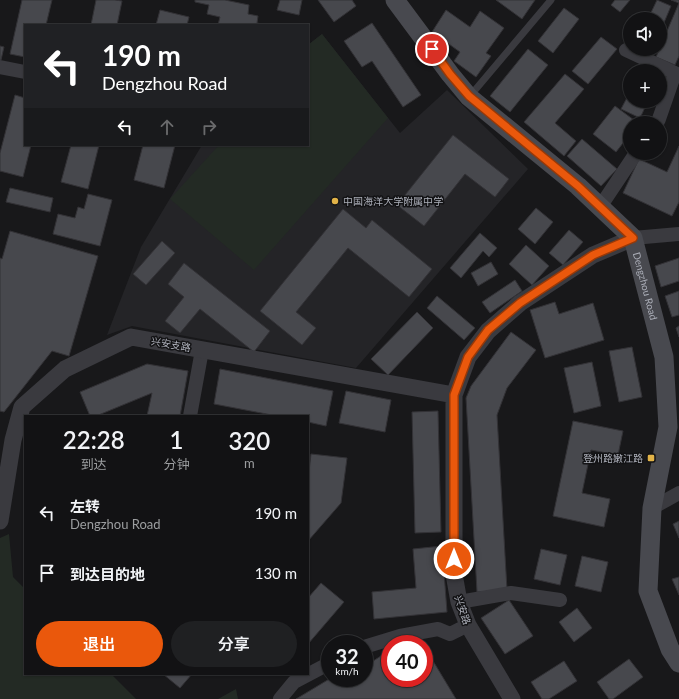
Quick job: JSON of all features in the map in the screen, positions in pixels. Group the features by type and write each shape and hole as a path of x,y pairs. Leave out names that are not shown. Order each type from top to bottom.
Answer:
{"main road":[{"name":"Dengzhou Road","path":"395,0 450,74 469,96 578,186 633,238 664,357 668,427 652,508 648,591 670,649 679,663"}],"street":[{"path":"639,56 675,73 660,116"},
{"path":"0,66 24,72"},
{"path":"600,207 631,160"},
{"path":"633,238 679,234"},
{"name":"兴安路","path":"512,699 468,625 459,602 454,574 454,395 468,357 488,330 520,303 593,255 633,238"},
{"name":"兴安支路","path":"0,521 7,440 22,407 65,369 131,337 454,395"},
{"path":"190,415 202,350"},
{"path":"652,508 679,493"},
{"path":"459,602 511,593 560,600"},
{"path":"373,644 400,636 438,629 450,634 468,625"},
{"path":"309,674 321,668"},
{"path":"280,699 294,682 307,675"}],"lane":[{"path":"469,96 551,0"}],"shaded area":[{"name":"中国海洋大学附属中学","path":"322,34 400,133 447,90 528,169 356,368 132,326 107,335 141,247 201,146 309,146 309,44"},
{"path":"322,34 388,118 254,270 170,199 218,146 309,146 309,44"},
{"path":"9,534 13,577 24,588 24,675 112,675 136,699 0,699 0,538"},
{"path":"236,689 238,699 218,699"}],"building":[{"path":"22,0 52,0 46,24 24,24 24,57 10,54"},
{"path":"96,0 122,1 117,24 91,24"},
{"path":"195,0 225,0 249,5 248,14 258,16 257,23 262,24 218,24 220,17 207,14 209,5 195,2"},
{"path":"280,0 302,0 299,15 277,10"},
{"path":"318,0 352,0 356,6 334,22"},
{"path":"496,0 535,0 522,19"},
{"path":"615,0 630,0 620,12 611,5"},
{"path":"657,0 671,6 667,15 667,12 651,12"},
{"path":"671,0 679,0 679,3"},
{"path":"679,3 679,56 675,65 656,57 667,56 667,31"},
{"path":"564,8 579,19 553,53 538,41"},
{"path":"160,10 189,17 187,24 156,24"},
{"path":"446,10 470,27 480,11 504,28 486,53 491,56 476,77 454,61 460,52 432,32"},
{"path":"372,23 421,95 403,107 372,61 362,67 344,41"},
{"path":"601,37 617,49 588,84 572,71"},
{"path":"0,46 4,47 1,60 0,60"},
{"path":"528,49 548,65 510,112 490,96"},
{"path":"565,74 584,89 555,123 576,141 564,156 524,122"},
{"path":"15,95 24,98 24,146 31,146 23,177 0,171 0,153"},
{"path":"623,105 623,108 645,108 641,116 636,116 621,109"},
{"path":"615,106 629,116 623,116 623,143 616,152 593,134"},
{"path":"453,135 509,179 495,197 465,174 424,226 397,205"},
{"path":"582,139 617,169 601,186 567,156"},
{"path":"71,146 99,146 88,189 61,182"},
{"path":"143,146 175,146 164,188 134,180"},
{"path":"679,146 679,202 672,216 623,193 639,160 667,172"},
{"path":"10,188 53,198 50,212 6,202"},
{"path":"88,194 112,200 100,246 53,234 58,214 75,218 78,207 84,209"},
{"path":"536,208 553,222 535,244 518,229"},
{"path":"343,209 366,228 372,220 432,269 409,297 348,248 296,312 316,328 302,345 260,311"},
{"path":"569,230 583,242 563,265 549,253"},
{"path":"10,231 98,256 69,356 52,351 4,412 0,411 0,258 2,259"},
{"path":"480,233 497,248 489,257 483,251 461,278 450,268"},
{"path":"162,241 175,253 146,285 133,274"},
{"path":"526,245 549,266 532,285 509,264"},
{"path":"679,258 679,281 661,287 655,266"},
{"path":"491,262 498,274 478,286 471,273"},
{"path":"184,263 270,331 254,352 200,309 180,333 165,321 184,297 168,284"},
{"path":"515,280 522,291 490,313 482,302"},
{"path":"679,291 679,315 672,317 665,296"},
{"path":"437,296 475,328 464,340 427,308"},
{"path":"555,302 559,314 593,303 604,340 545,358 530,310"},
{"path":"417,312 433,328 388,375 371,359"},
{"path":"679,326 679,337 676,328"},
{"path":"511,332 536,350 507,388 497,415 507,590 477,592 466,398 471,386"},
{"path":"632,347 642,397 619,402 609,351"},
{"path":"592,362 601,406 574,413 564,368"},
{"path":"147,364 188,371 180,415 147,415 152,393 98,415 90,415 80,392"},
{"path":"220,369 333,391 326,426 309,422 309,415 272,415 214,404"},
{"path":"346,391 391,400 385,432 339,423"},
{"path":"438,411 441,532 415,533 412,412"},
{"path":"573,421 623,431 618,455 591,450 582,493 610,499 604,527 553,516"},
{"path":"311,454 347,458 341,503 309,540 309,471"},
{"path":"679,521 679,538 673,524"},
{"path":"442,546 447,612 374,619 372,592 416,588 413,549"},
{"path":"541,549 567,555 560,585 534,579"},
{"path":"582,556 608,562 601,592 575,586"},
{"path":"679,577 679,595 672,579"},
{"path":"321,583 344,602 309,643 309,597"},
{"path":"509,600 533,636 505,654 481,618"},
{"path":"577,608 592,628 574,642 559,622"},
{"path":"381,656 381,687 433,687 433,661 456,699 296,699 321,684 321,687 373,687 373,661"},
{"path":"629,659 643,677 613,699 609,699 597,682"},
{"path":"564,661 577,681 549,699 542,699 531,682"},
{"path":"164,675 191,675 180,688"}],"place":[{"name":"中国海洋大学附属中学","path":"335,201"},
{"name":"登州路嫩江路","path":"651,458"}],"route":[{"path":"432,49 450,74 469,96 578,186 633,238 593,255 520,303 488,330 468,357 454,395 454,559"}]}
